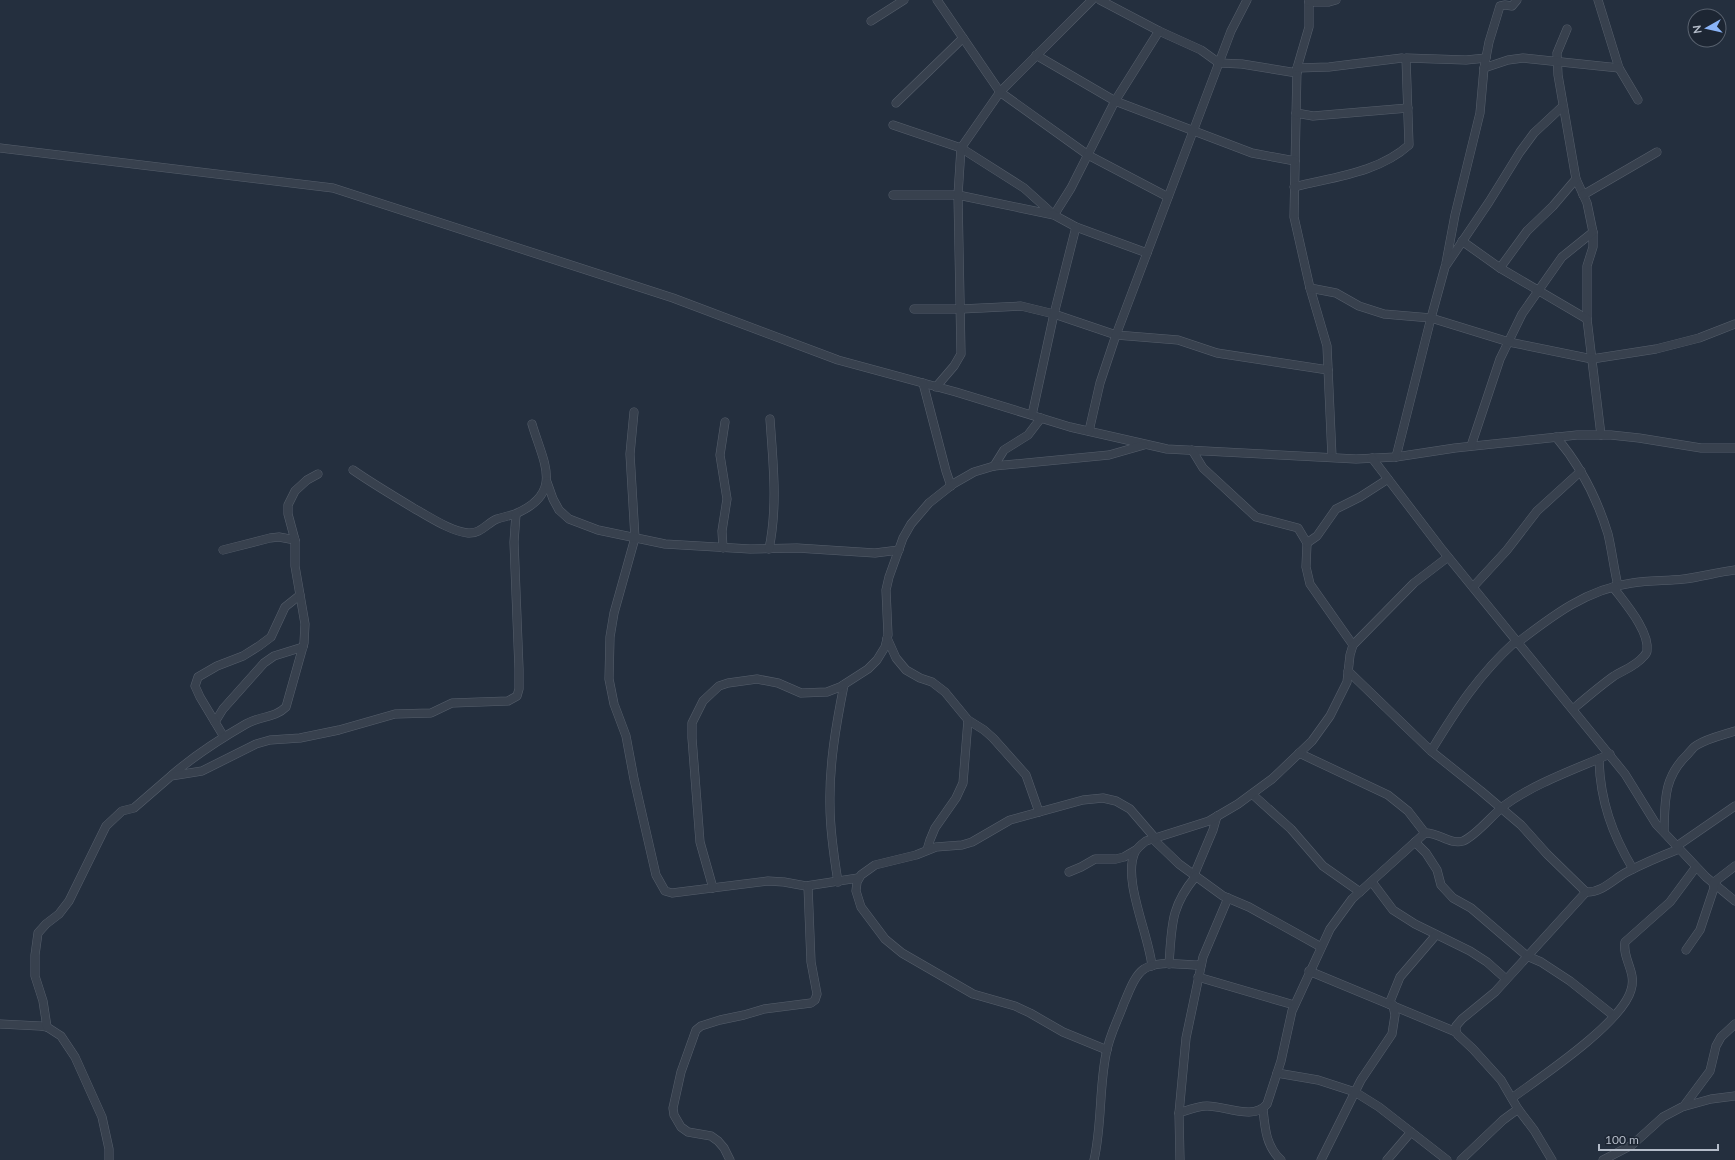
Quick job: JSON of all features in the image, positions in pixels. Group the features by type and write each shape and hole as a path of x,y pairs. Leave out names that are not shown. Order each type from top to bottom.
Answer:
{"street":[{"path":"871,22 904,0"},
{"path":"937,0 1000,92 1088,155 1168,197"},
{"path":"936,387 954,366 961,354 958,195 961,148 1000,92 1092,0"},
{"path":"1100,0 1159,31 1202,50 1219,63 1297,70 1402,58"},
{"path":"1089,431 1100,383 1116,335 1231,31 1247,0"},
{"path":"1332,457 1327,346 1310,288 1294,217 1294,187 1297,70 1309,27 1309,1 1329,2 1336,0"},
{"path":"1396,457 1445,267 1455,215 1480,113 1484,68 1489,42 1500,6 1512,6 1517,0"},
{"path":"1598,0 1619,68 1638,100"},
{"path":"1566,29 1557,54 1563,106 1576,179 1588,203 1593,232 1593,246 1587,266 1587,319 1601,435"},
{"path":"1054,215 1088,155 1115,101 1159,31"},
{"path":"896,103 962,38"},
{"path":"1036,55 1115,101 1252,153 1295,161"},
{"path":"1294,187 1375,167 1400,153 1409,146 1406,58 1466,60 1486,58"},
{"path":"1484,68 1508,60 1523,58 1619,68"},
{"path":"1445,267 1489,202 1520,152 1534,134 1563,106"},
{"path":"1296,113 1313,116 1408,108"},
{"path":"893,125 961,148 1024,188 1054,215 1076,227 1147,254"},
{"path":"0,148 333,188 673,298 838,360 1089,431 1167,449 1372,458 1396,457 1471,446 1577,434 1639,438 1701,448 1735,448"},
{"path":"1583,195 1657,152"},
{"path":"1500,268 1527,232 1553,206 1576,179"},
{"path":"893,195 958,195 1054,215"},
{"path":"1032,415 1054,314 1076,227"},
{"path":"1471,446 1500,359 1522,314 1562,257 1593,232"},
{"path":"1462,241 1500,268 1587,319"},
{"path":"1310,288 1336,293 1359,306 1384,314 1431,318 1509,342 1592,359 1656,349 1699,338 1735,324"},
{"path":"914,309 961,309 1021,306 1054,314 1116,335 1178,340 1217,353 1328,370"},
{"path":"923,383 951,486"},
{"path":"634,412 630,454 635,538 614,613 610,637 610,679 614,704 626,736 634,779 656,875 665,891 672,893 768,881 808,886 858,878 875,865 916,855 936,847 962,845 972,842 1010,820 1083,800 1103,798 1116,801 1130,809 1154,838 1179,864 1228,898 1249,907 1321,947"},
{"path":"994,466 1004,450 1028,435 1041,418"},
{"path":"769,549 774,526 775,492 770,419"},
{"path":"722,548 722,531 726,499 720,456 725,422"},
{"path":"532,424 547,471 547,482 559,510 569,519 598,530 665,544 722,548 797,548 875,553 899,550"},
{"path":"1556,437 1573,456 1599,507 1608,536 1615,586 1642,628 1646,640 1647,650 1645,655 1626,670 1615,676 1573,709"},
{"path":"713,888 700,842 693,759 692,723 703,702 719,686 739,681 757,679 767,680 801,694 827,692 844,685 868,669 877,660 885,647 887,638 886,590 903,538 911,524 929,503 951,486 974,472 994,466 1109,455 1146,444"},
{"path":"1192,450 1203,468 1251,514 1262,520 1283,523 1298,528 1307,543 1306,567 1310,584 1353,645"},
{"path":"1372,458 1516,642 1610,754 1625,774 1656,824 1712,883 1735,901"},
{"path":"353,470 428,516 445,525 468,533 484,529 498,519 516,514 537,499 547,482"},
{"path":"1472,587 1507,550 1537,511 1581,471"},
{"path":"47,1027 43,1001 35,976 35,955 38,933 46,924 60,914 69,901 106,826 122,812 134,808 208,746 248,723 272,716 281,712 286,707 303,647 305,624 295,566 295,540 288,514 288,506 295,491 307,480 318,474"},
{"path":"1307,543 1317,536 1336,509 1360,497 1388,479"},
{"path":"171,776 202,771 256,744 270,740 300,738 339,730 395,714 431,713 452,703 508,701 517,696 519,689 519,669 514,542 516,514"},
{"path":"223,550 270,538 279,537 295,540"},
{"path":"1152,966 1150,951 1132,880 1132,864 1139,845 1154,838 1188,828 1217,816 1252,794 1272,779 1312,741 1330,716 1347,682 1353,645 1414,583 1448,557"},
{"path":"1431,751 1472,688 1494,660 1516,642 1570,605 1592,594 1615,586 1632,583 1684,579 1735,570"},
{"path":"224,737 200,697 196,686 198,677 217,666 243,656 271,637 285,607 300,595"},
{"path":"887,638 896,658 906,670 920,678 932,682 945,692 968,720 984,730 993,738 1026,775 1032,788 1039,812"},
{"path":"215,722 223,709 264,663 274,656 303,647"},
{"path":"1348,671 1431,751 1521,825 1547,854 1580,888 1586,892"},
{"path":"838,882 834,856 830,807 832,751 844,685"},
{"path":"927,850 935,828 956,798 963,783 968,720"},
{"path":"1664,832 1665,800 1667,786 1672,774 1682,760 1698,744 1735,731"},
{"path":"1299,753 1388,795 1408,810 1425,833"},
{"path":"1180,1112 1206,1106 1253,1112 1263,1109 1267,1104 1277,1073 1294,1006 1309,971 1330,929 1352,899 1425,833 1433,832 1455,842 1464,841 1502,808 1535,788 1610,754"},
{"path":"1599,759 1601,789 1606,810 1611,826 1633,869"},
{"path":"1252,794 1291,829 1323,866 1360,892"},
{"path":"1456,1032 1456,1026 1462,1019 1495,992 1586,892 1599,890 1633,869 1678,847 1735,806"},
{"path":"1169,964 1174,912 1185,890 1195,875 1217,816"},
{"path":"1415,842 1426,853 1437,870 1441,885 1453,898 1470,908 1527,956 1541,962 1570,981 1614,1016"},
{"path":"1069,872 1094,859 1116,859 1124,857 1136,850"},
{"path":"1712,883 1735,866"},
{"path":"1512,1098 1557,1066 1604,1026 1624,1005 1633,984 1632,974 1625,955 1625,942 1670,902 1696,867"},
{"path":"858,878 856,891 861,907 885,939 902,953 974,994 1016,1006 1063,1032 1107,1050"},
{"path":"1372,882 1393,910 1415,924 1470,951 1487,962 1506,979"},
{"path":"1686,950 1700,930 1714,888 1712,883"},
{"path":"730,1160 724,1148 711,1136 688,1132 681,1128 674,1115 673,1108 681,1072 696,1030 701,1026 764,1010 810,1003 815,1000 817,994 811,962 808,886"},
{"path":"1180,1160 1180,1112 1186,1038 1201,966 1213,930 1228,898"},
{"path":"1321,1160 1355,1092 1392,1034 1395,1015 1391,1005 1400,977 1436,934"},
{"path":"1094,1160 1109,1038 1130,989 1143,970 1152,966 1169,964 1201,966"},
{"path":"1309,971 1456,1032 1501,1080 1518,1109 1534,1130 1552,1160"},
{"path":"1198,976 1294,1006"},
{"path":"0,1024 47,1027 61,1036 76,1057 102,1117 109,1149 109,1160"},
{"path":"1683,1106 1710,1071 1716,1046 1721,1037 1735,1024"},
{"path":"1277,1073 1318,1080 1355,1092 1379,1107 1447,1160"},
{"path":"1603,1160 1632,1145 1664,1117 1683,1106 1712,1099 1735,1096"},
{"path":"1263,1109 1265,1132 1269,1146 1281,1160"},
{"path":"1461,1160 1503,1120 1518,1109"},
{"path":"1387,1160 1411,1132"}]}
